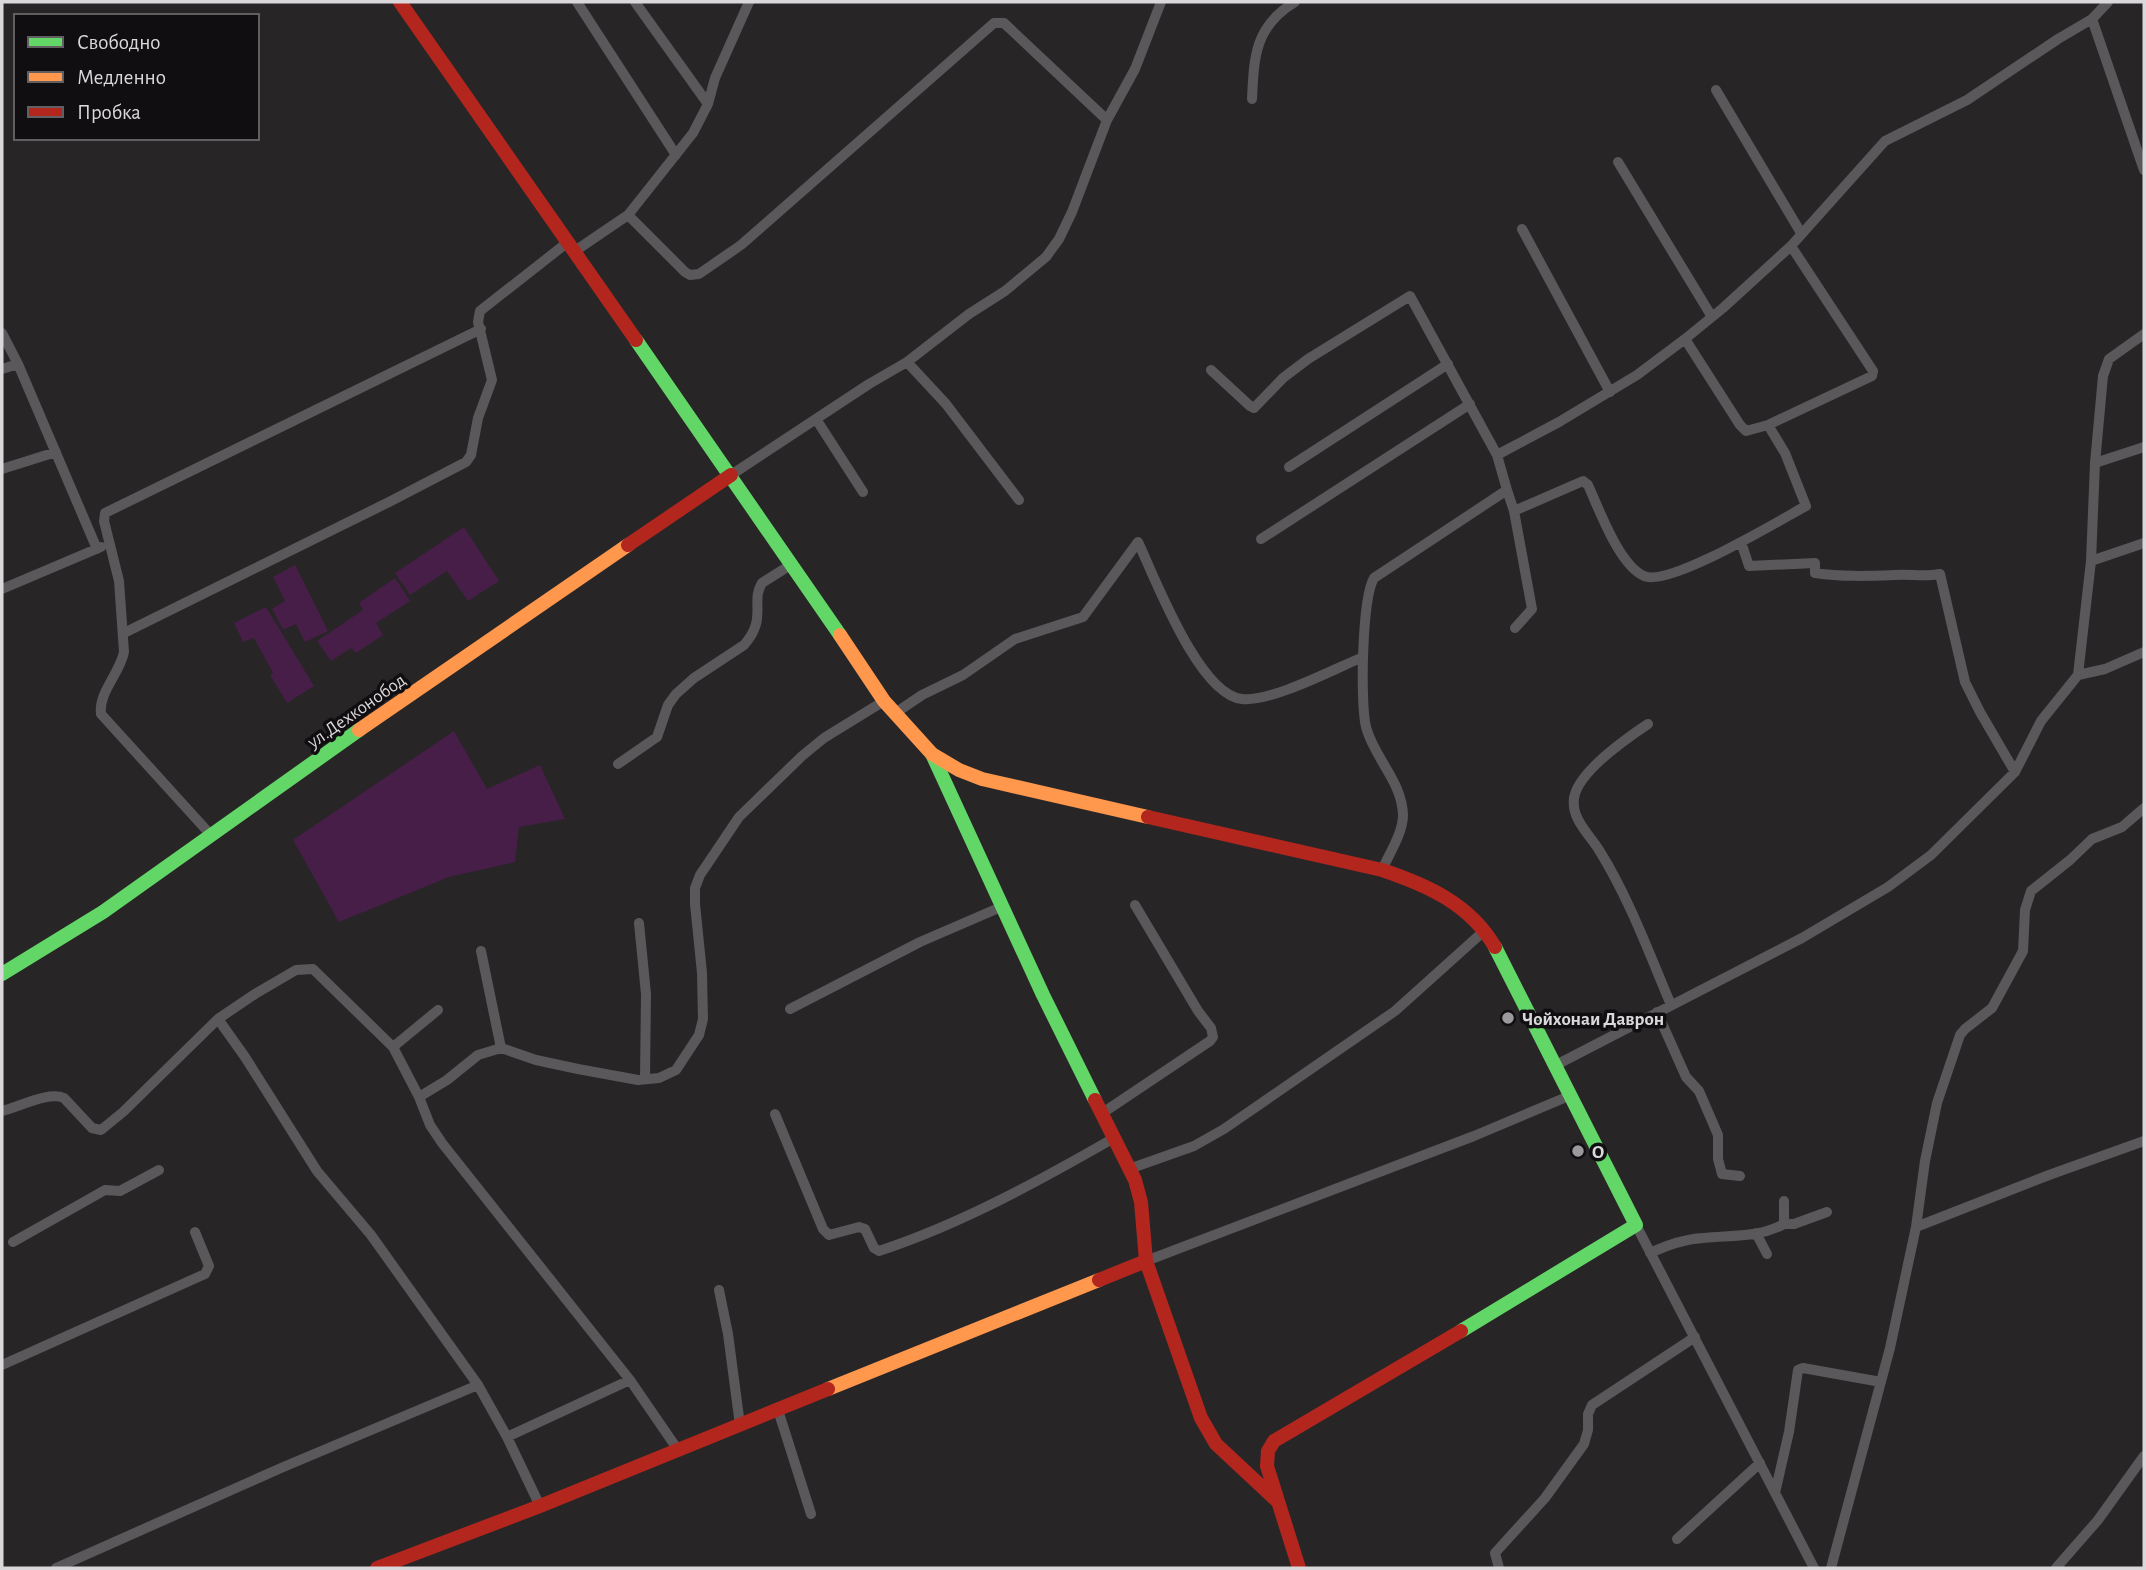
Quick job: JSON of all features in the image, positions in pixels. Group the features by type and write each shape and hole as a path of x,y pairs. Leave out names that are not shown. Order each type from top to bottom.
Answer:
{"street":[{"path":"400,2 731,475 884,701 932,754 959,770 982,779 1382,870 1403,877 1453,902 1484,931 1505,965 1569,1096 1814,1568"},
{"path":"577,2 676,155"},
{"path":"635,2 708,104"},
{"path":"124,633 389,502 471,456 478,418 492,380 478,322 480,311 572,247 628,215 693,133 708,104 715,78 749,2"},
{"path":"731,475 907,362 951,327 1005,291 1046,257 1072,212 1107,120 1136,69 1161,2"},
{"path":"1252,99 1257,48 1273,16 1295,2"},
{"path":"1497,455 1610,392 1685,339 1791,246 1885,141 1968,100 2092,19 2108,2"},
{"path":"2092,19 2144,170"},
{"path":"628,215 685,272 690,275 699,274 741,245 994,23 1004,23 1107,120"},
{"path":"1716,90 1801,233"},
{"path":"1618,162 1712,317"},
{"path":"1522,229 1610,392"},
{"path":"1685,339 1742,429 1746,431 1769,425 1867,379 1873,371 1791,246"},
{"path":"1211,370 1254,408 1283,378 1308,359 1410,296 1497,455 1514,511 1532,609 1515,628"},
{"path":"210,834 102,714 103,700 122,662 124,633 119,581 104,521 105,513 481,329"},
{"path":"2,333 18,364 97,549"},
{"path":"1556,1065 1802,938 1888,887 1931,855 2015,772 2041,722 2078,675 2091,561 2095,463 2105,367 2117,352 2144,334"},
{"path":"907,362 946,404 1019,500"},
{"path":"2,369 18,364"},
{"path":"1289,467 1448,364"},
{"path":"1261,539 1470,404"},
{"path":"816,419 863,492"},
{"path":"1514,511 1586,481 1615,544 1642,576 1651,579 1696,564 1806,506 1769,425"},
{"path":"2095,463 2144,447"},
{"path":"2,469 56,452"},
{"name":"ул.Дехконобод","path":"2,974 37,956 731,475"},
{"path":"1382,870 1403,816 1394,780 1366,726 1363,657 1368,596 1374,578 1507,490"},
{"path":"894,714 922,695 963,675 1015,639 1083,617 1138,542 1203,673 1221,690 1232,696 1250,698 1273,694 1363,657"},
{"path":"1741,542 1749,566 1815,564 1815,573 1835,576 1921,577 1940,574 1965,682 2015,772"},
{"path":"2,589 110,543"},
{"path":"2091,561 2144,543"},
{"path":"618,765 657,737 668,705 676,694 751,638 758,621 758,588 792,564"},
{"path":"2078,675 2105,669 2144,652"},
{"path":"419,1097 447,1080 478,1055 501,1048 578,1069 645,1079 659,1078 676,1070 701,1029 703,1019 702,973 695,904 695,888 700,875 739,817 802,755 884,701"},
{"path":"1648,724 1608,752 1575,794 1574,805 1580,822 1618,883 1671,1005"},
{"path":"932,754 1001,907 1129,1169 1141,1202 1146,1261 1201,1418 1216,1444 1276,1500"},
{"path":"1831,1568 1881,1382 1916,1227 1925,1161 1937,1104 1953,1054 1965,1029 1992,1008 2023,951 2025,911 2031,891 2092,839 2122,827 2144,807"},
{"path":"1101,1114 1213,1037 1211,1028 1198,1011 1135,905"},
{"path":"790,1009 920,942 1001,907"},
{"path":"639,923 646,994 645,1079"},
{"path":"1129,1169 1194,1146 1235,1122 1395,1012 1484,931"},
{"path":"481,951 501,1048"},
{"path":"2,1111 49,1096 59,1096 92,1128 101,1129 123,1112 218,1019 296,970 313,969 393,1047 430,1125 442,1143 630,1380 678,1450"},
{"path":"393,1047 439,1010"},
{"path":"1657,1012 1686,1077 1699,1091 1718,1135 1718,1159 1722,1174 1740,1176"},
{"path":"218,1019 317,1171 371,1235 478,1385 540,1506"},
{"path":"377,1568 540,1506 1146,1261 1474,1136 1569,1096"},
{"path":"775,1114 823,1229 829,1235 859,1227 865,1229 874,1248 879,1251 919,1238 1047,1176 1114,1138"},
{"path":"1916,1227 2144,1141"},
{"path":"13,1242 60,1213 105,1190 120,1191 159,1170"},
{"path":"1784,1201 1784,1223"},
{"path":"1650,1254 1670,1244 1756,1233 1774,1229 1784,1223 1794,1224 1827,1212"},
{"path":"1298,1568 1267,1466 1268,1451 1274,1441 1636,1225"},
{"path":"2,1365 205,1274 208,1261 195,1232"},
{"path":"1756,1233 1767,1254"},
{"path":"719,1290 728,1334 740,1425"},
{"path":"1499,1568 1495,1553 1545,1498 1584,1444 1588,1430 1588,1414 1592,1405 1695,1337"},
{"path":"1775,1493 1789,1432 1798,1370 1803,1368 1881,1382"},
{"path":"507,1437 630,1380"},
{"path":"56,1568 281,1468 478,1385"},
{"path":"778,1410 811,1514"},
{"path":"2056,1568 2098,1520 2144,1456"},
{"path":"1676,1538 1760,1463"}],"shaded area":[{"path":"464,527 499,581 468,601 447,571 410,595 395,573"},
{"path":"295,565 328,631 305,642 296,624 283,630 272,609 285,601 273,577"},
{"path":"395,578 410,601 376,623 383,635 356,653 351,648 331,661 317,641 363,610 359,603"},
{"path":"266,607 314,686 287,703 270,675 273,673 254,638 243,642 234,623"},
{"path":"454,731 487,789 540,765 565,819 519,827 515,862 449,877 339,922 293,840"}],"traffic: fast":[{"path":"636,340 840,635"},
{"path":"2,974 103,912 359,730"},
{"path":"932,754 1043,995 1095,1100"},
{"path":"1461,1331 1636,1225 1495,947"}],"traffic: slow":[{"path":"359,730 628,545"},
{"path":"840,635 884,701 932,754 959,770 982,779 1148,817"},
{"path":"828,1389 1099,1280"}],"traffic: jam":[{"path":"400,2 636,340"},
{"path":"628,545 731,475"},
{"path":"1148,817 1399,876 1431,890 1460,908 1485,932 1495,947"},
{"path":"1095,1100 1135,1180 1141,1202 1146,1261"},
{"path":"1099,1280 1146,1261 1201,1418 1216,1444 1276,1500"},
{"path":"1299,1568 1267,1466 1268,1451 1274,1441 1461,1331"},
{"path":"377,1568 540,1506 828,1389"}],"place":[{"name":"Чойхонаи Даврон","path":"1508,1018"},
{"name":"O","path":"1578,1151"}]}
